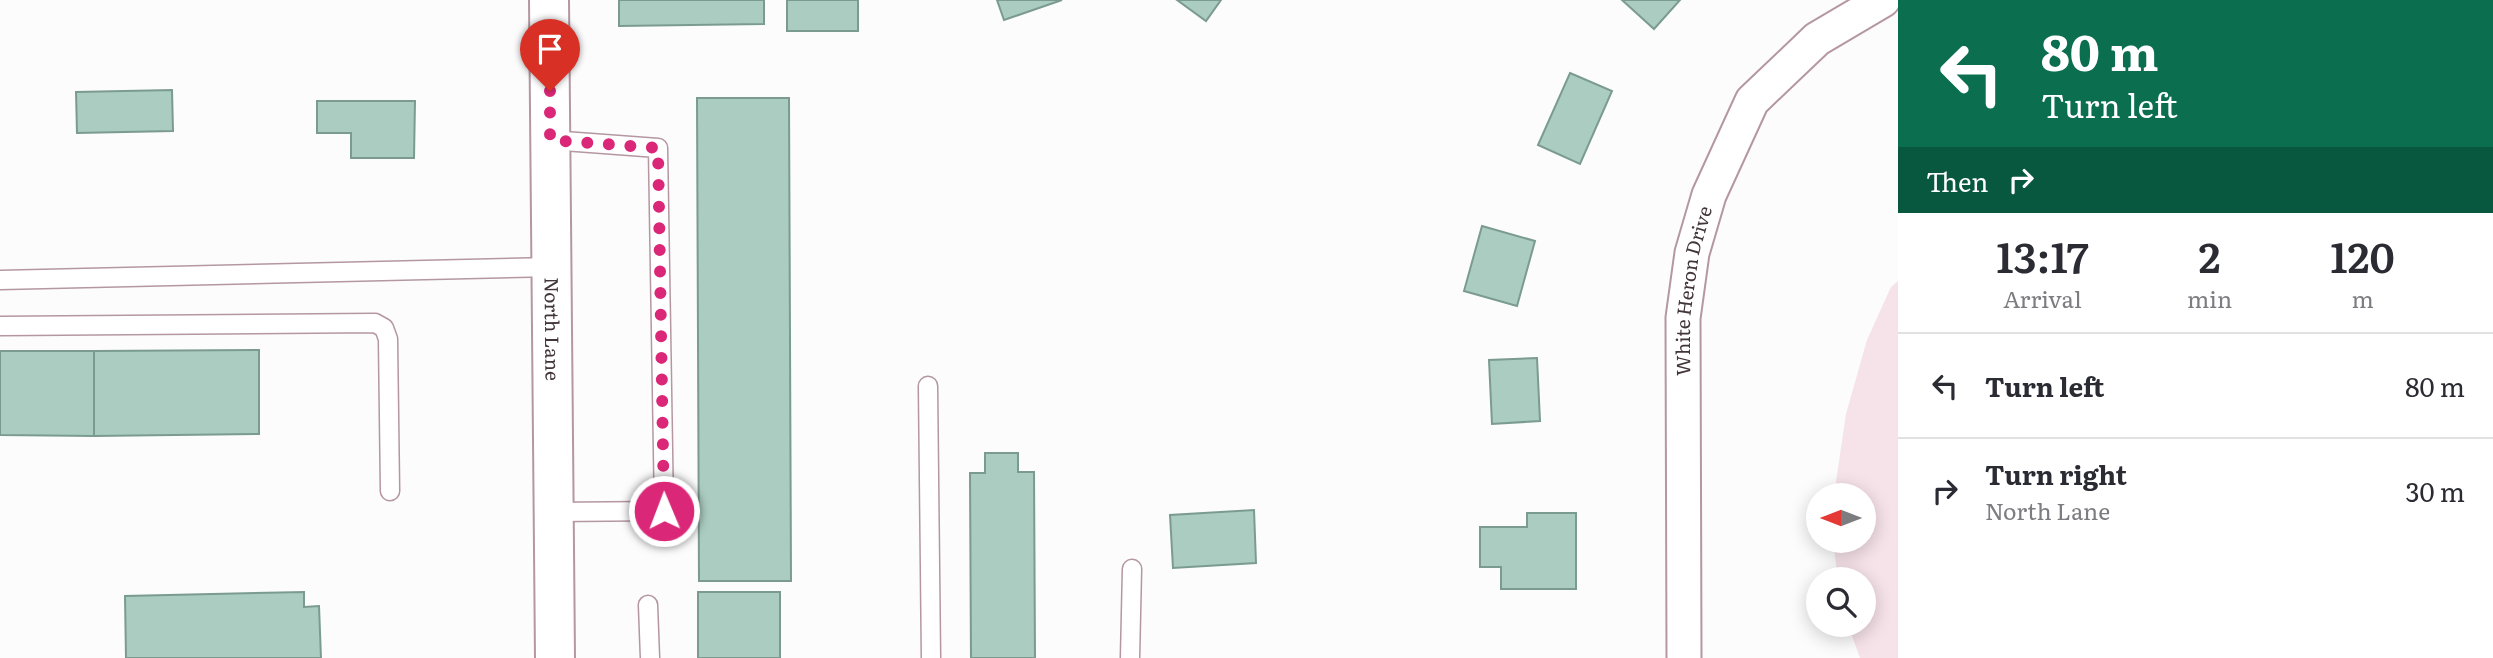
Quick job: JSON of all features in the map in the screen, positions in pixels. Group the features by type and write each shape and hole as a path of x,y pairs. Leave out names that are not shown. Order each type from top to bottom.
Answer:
{"street":[{"name":"North Lane","path":"549,0 555,658"},
{"name":"White Heron Drive","path":"1684,658 1683,318 1692,253 1709,195 1752,101 1817,39 1884,0"}],"lane":[{"path":"550,140 658,148 664,511 554,512"},
{"path":"0,280 552,267"},
{"path":"0,326 375,323 383,328 388,339 390,491"},
{"path":"928,386 931,658"},
{"path":"1130,658 1132,569"},
{"path":"648,604 649,658"}],"shaded area":[{"path":"1898,281 1898,658 1860,658 1852,637 1876,637 1876,567 1836,567 1835,553 1876,553 1876,483 1836,483 1846,414 1867,340 1891,287"}],"building":[{"path":"619,0 764,0 764,24 619,26"},
{"path":"787,0 858,0 858,31 787,31"},
{"path":"997,0 1062,0 1004,20"},
{"path":"1177,0 1221,0 1206,21"},
{"path":"1622,0 1680,0 1654,29"},
{"path":"1570,73 1612,91 1580,164 1538,145"},
{"path":"172,90 173,131 77,133 76,92"},
{"path":"697,98 789,98 791,581 699,581"},
{"path":"317,101 415,101 414,158 351,158 351,133 317,133"},
{"path":"1482,226 1535,241 1517,306 1464,291"},
{"path":"259,350 259,434 94,436 94,351"},
{"path":"0,351 94,351 94,436 0,435"},
{"path":"1537,358 1540,421 1492,424 1489,360"},
{"path":"985,453 1018,453 1018,472 1034,472 1035,658 971,658 970,473 985,473"},
{"path":"1254,510 1256,563 1173,568 1170,515"},
{"path":"1527,513 1576,513 1576,589 1501,589 1501,567 1480,567 1480,527 1527,527"},
{"path":"304,592 304,607 319,606 321,658 126,658 125,596"},
{"path":"698,592 780,592 780,658 698,658"}],"route":[{"path":"550,91 550,140 658,148 664,511"}]}
